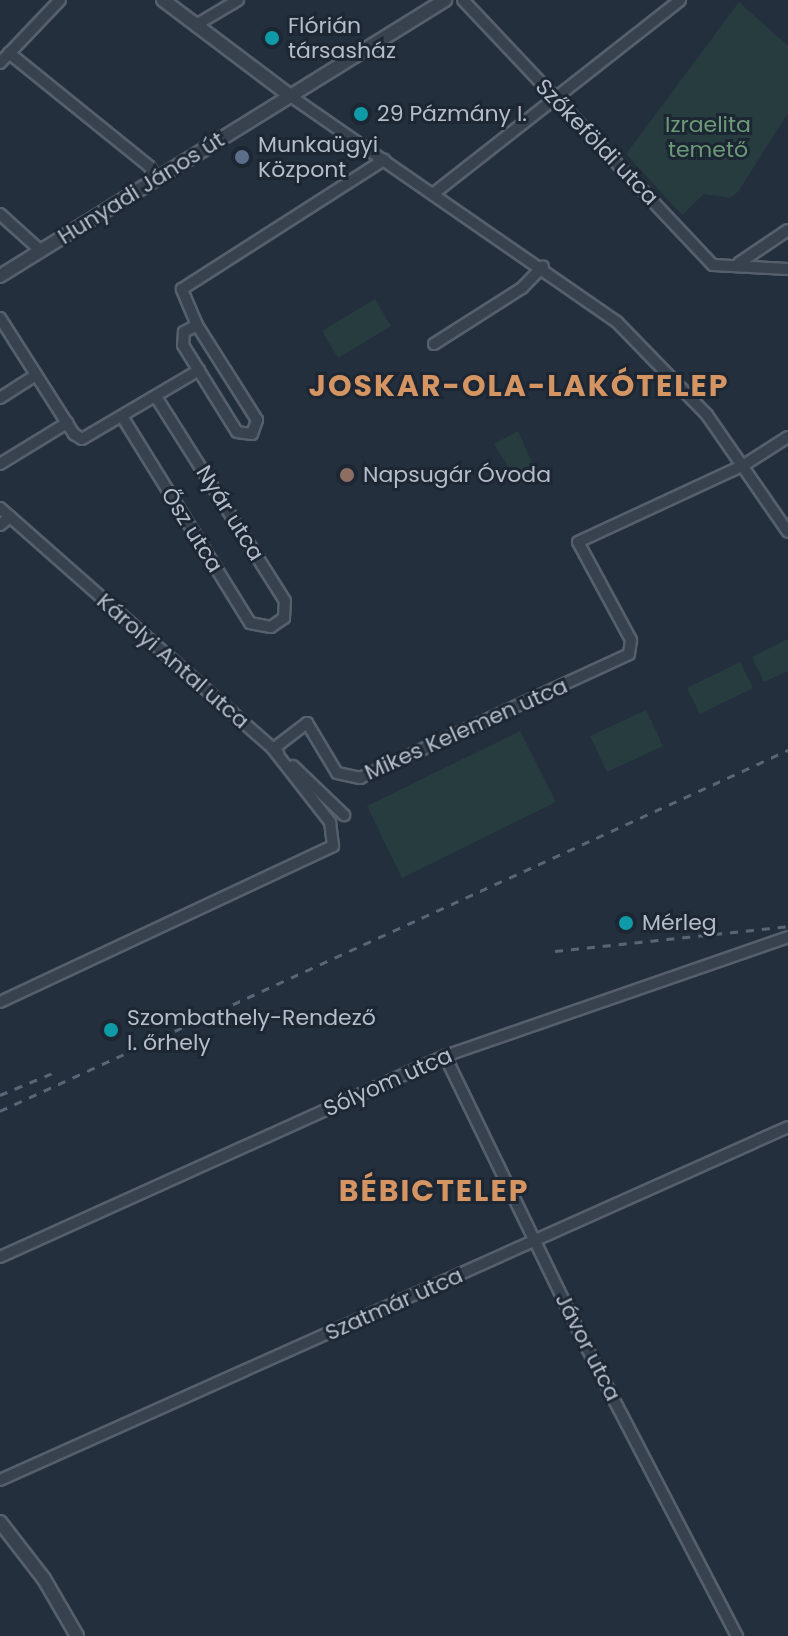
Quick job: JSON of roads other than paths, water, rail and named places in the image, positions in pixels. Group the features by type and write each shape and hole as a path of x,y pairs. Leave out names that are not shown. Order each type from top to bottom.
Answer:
{"street":[{"path":"0,63 60,0"},
{"path":"163,0 289,95 543,266 653,356 744,465 788,532"},
{"path":"196,25 238,0"},
{"name":"Hunyadi János út","path":"0,276 445,0"},
{"name":"Szőkeföldi utca","path":"463,0 713,265 739,263 788,269"},
{"path":"433,194 680,0"},
{"path":"9,53 149,166 157,179"},
{"path":"197,325 182,337 199,370 242,437 257,430 257,420 197,325 183,295 187,283 384,160"},
{"path":"0,214 41,251"},
{"path":"739,263 788,230"},
{"path":"434,344 522,288 543,266"},
{"path":"0,318 74,434 90,438 199,370"},
{"path":"0,398 36,375"},
{"name":"Nyár utca","path":"156,397 285,601 284,618 271,627"},
{"name":"Ősz utca","path":"123,418 250,623 271,627"},
{"path":"0,464 67,423"},
{"path":"744,465 788,437"},
{"name":"Mikes Kelemen utca","path":"273,749 307,723 337,773 360,778 629,654 631,640 578,542 744,465"},
{"name":"Károlyi Antal utca","path":"0,508 338,803 344,815"},
{"path":"0,525 10,517"},
{"path":"0,1002 333,846 330,822 273,749"},
{"name":"Sólyom utca","path":"0,1257 445,1056 788,937"},
{"name":"Jávor utca","path":"445,1056 737,1636"},
{"name":"Szatmár utca","path":"0,1480 788,1127"},
{"path":"0,1522 44,1579 75,1635"}],"railway":[{"path":"0,1111 788,750"},
{"path":"555,951 788,926"},
{"path":"0,1095 55,1072"}],"place":[{"name":"Flórián társasház","path":"272,38"},
{"name":"29 Pázmány I.","path":"361,114"},
{"name":"Munkaügyi Központ","path":"242,157"},
{"name":"Napsugár Óvoda","path":"347,475"},
{"name":"Mérleg","path":"626,923"},
{"name":"Szombathely-Rendező I. őrhely","path":"111,1030"}],"district":[{"name":"JOSKAR-OLA-LAKÓTELEP","path":"519,386"},
{"name":"BÉBICTELEP","path":"434,1191"}],"park label":[{"name":"Izraelita temető","path":"708,136"}]}
